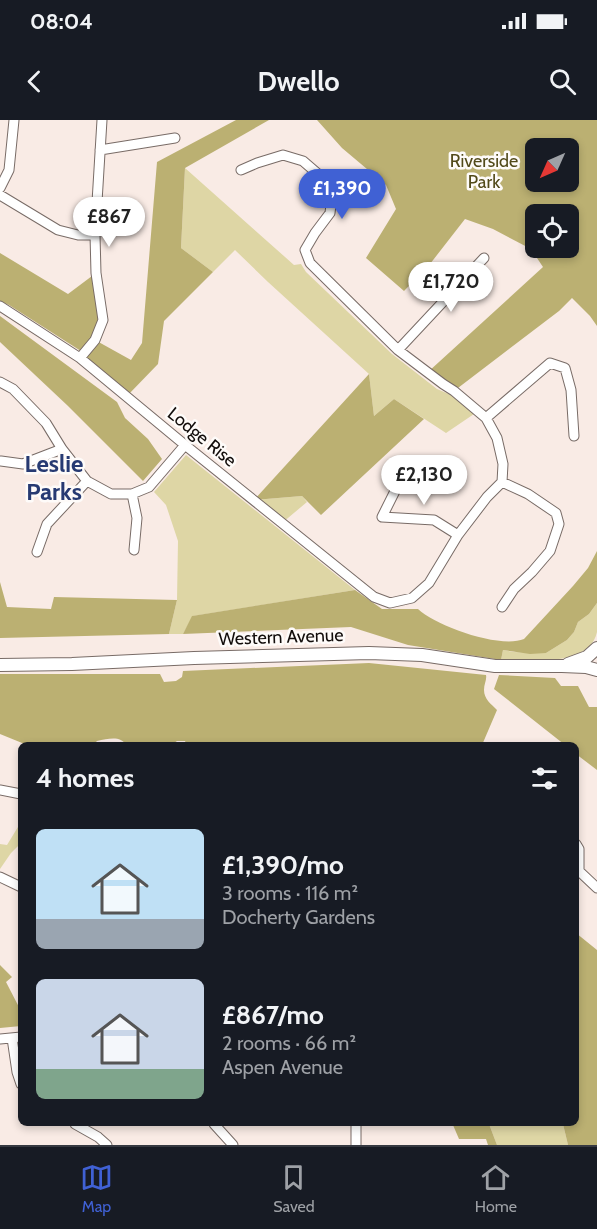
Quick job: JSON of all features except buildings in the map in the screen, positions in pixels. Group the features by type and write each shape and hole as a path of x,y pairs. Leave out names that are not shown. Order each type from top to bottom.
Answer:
{"main road":[{"path":"562,666 587,657 597,648"},
{"name":"Western Avenue","path":"0,665 369,653 422,656 495,666 562,666 597,670"}],"street":[{"path":"0,188 9,170 14,120"},
{"path":"80,358 95,340 103,320 96,273 95,235 102,120"},
{"path":"100,150 176,138"},
{"path":"241,170 283,155 303,161 325,180 332,196 330,213 305,250 310,263 398,350 486,418 497,438 503,464 502,482 487,497 458,535 434,520 382,517 398,487 409,475"},
{"path":"0,195 58,230 78,235 95,235"},
{"path":"398,350 484,258"},
{"name":"Lodge Rise","path":"0,306 80,358 374,597 390,603 412,598 429,583 458,535"},
{"path":"486,418 550,363 566,368 571,390 574,436"},
{"path":"0,382 13,389 46,423 62,449 87,481 111,494 132,494 149,487 185,445"},
{"path":"1,460 23,464 62,449"},
{"path":"37,552 47,524 87,481"},
{"path":"502,482 528,494 556,513 559,524 550,551 514,589 502,607"},
{"path":"132,494 137,518 134,550"},
{"path":"0,790 18,793"},
{"path":"579,871 597,888"},
{"path":"0,877 18,886"},
{"path":"0,1039 16,1037 15,1061 18,1072"},
{"path":"79,1126 107,1145"},
{"path":"216,1126 233,1145"},
{"path":"357,1126 357,1145"}],"shaded area":[{"path":"185,168 294,265 301,264 306,272 392,354 474,414 446,433 394,399 374,416 369,374 235,250 213,272 181,248"},
{"path":"186,455 355,590 193,616 183,634 169,634 177,600 178,541 166,505 154,492"},
{"path":"302,496 307,502 282,523 254,500"},
{"path":"597,603 597,632 592,644 582,652 556,660 501,660 503,650 546,653 567,640 574,632 578,622 589,614"},
{"path":"18,827 18,846 0,869 0,844 7,845"},
{"path":"490,1126 563,1126 568,1145 497,1145"}],"green space":[{"path":"236,120 269,120 185,168 181,248 213,272 164,321 158,364 127,396 80,358 84,353 0,301 0,253 68,294 96,273 103,320 95,340 131,360 142,343 157,162"},
{"name":"Riverside Park","path":"317,120 597,120 597,326 572,298 559,311 454,391 428,372 543,267 537,258 579,258 579,204 525,204 525,246 493,229 465,219 430,264 404,291 366,258 396,209 386,185 342,148"},
{"path":"0,316 117,402 125,418 148,439 162,459 143,481 0,342"},
{"path":"369,374 374,416 394,399 424,419 321,515 302,496 254,500"},
{"path":"597,551 597,603 589,614 578,622 574,632 567,640 546,653 530,654 503,650 501,660 408,645 351,627 183,634 192,616 355,590 382,609 418,609 453,629 469,634 500,641 524,639 588,568"},
{"path":"0,582 7,607 51,609 54,597 177,600 169,634 0,638"},
{"path":"369,663 486,675 485,696 497,710 483,742 123,742 114,739 96,742 20,742 0,734 0,674 160,674 164,682 176,681 182,677 183,671"},
{"path":"499,675 555,678 561,686 578,686 589,707 597,707 597,770 579,756 579,742 561,742 494,689"},
{"path":"579,935 597,950 597,1145 568,1145 563,1126 579,1126"},
{"path":"0,965 12,977 6,982 18,1005 18,1026 0,1028"},
{"path":"453,1126 490,1126 497,1145 488,1145 486,1139 459,1139"}],"district":[{"name":"Leslie Parks","path":"54,477"}]}
